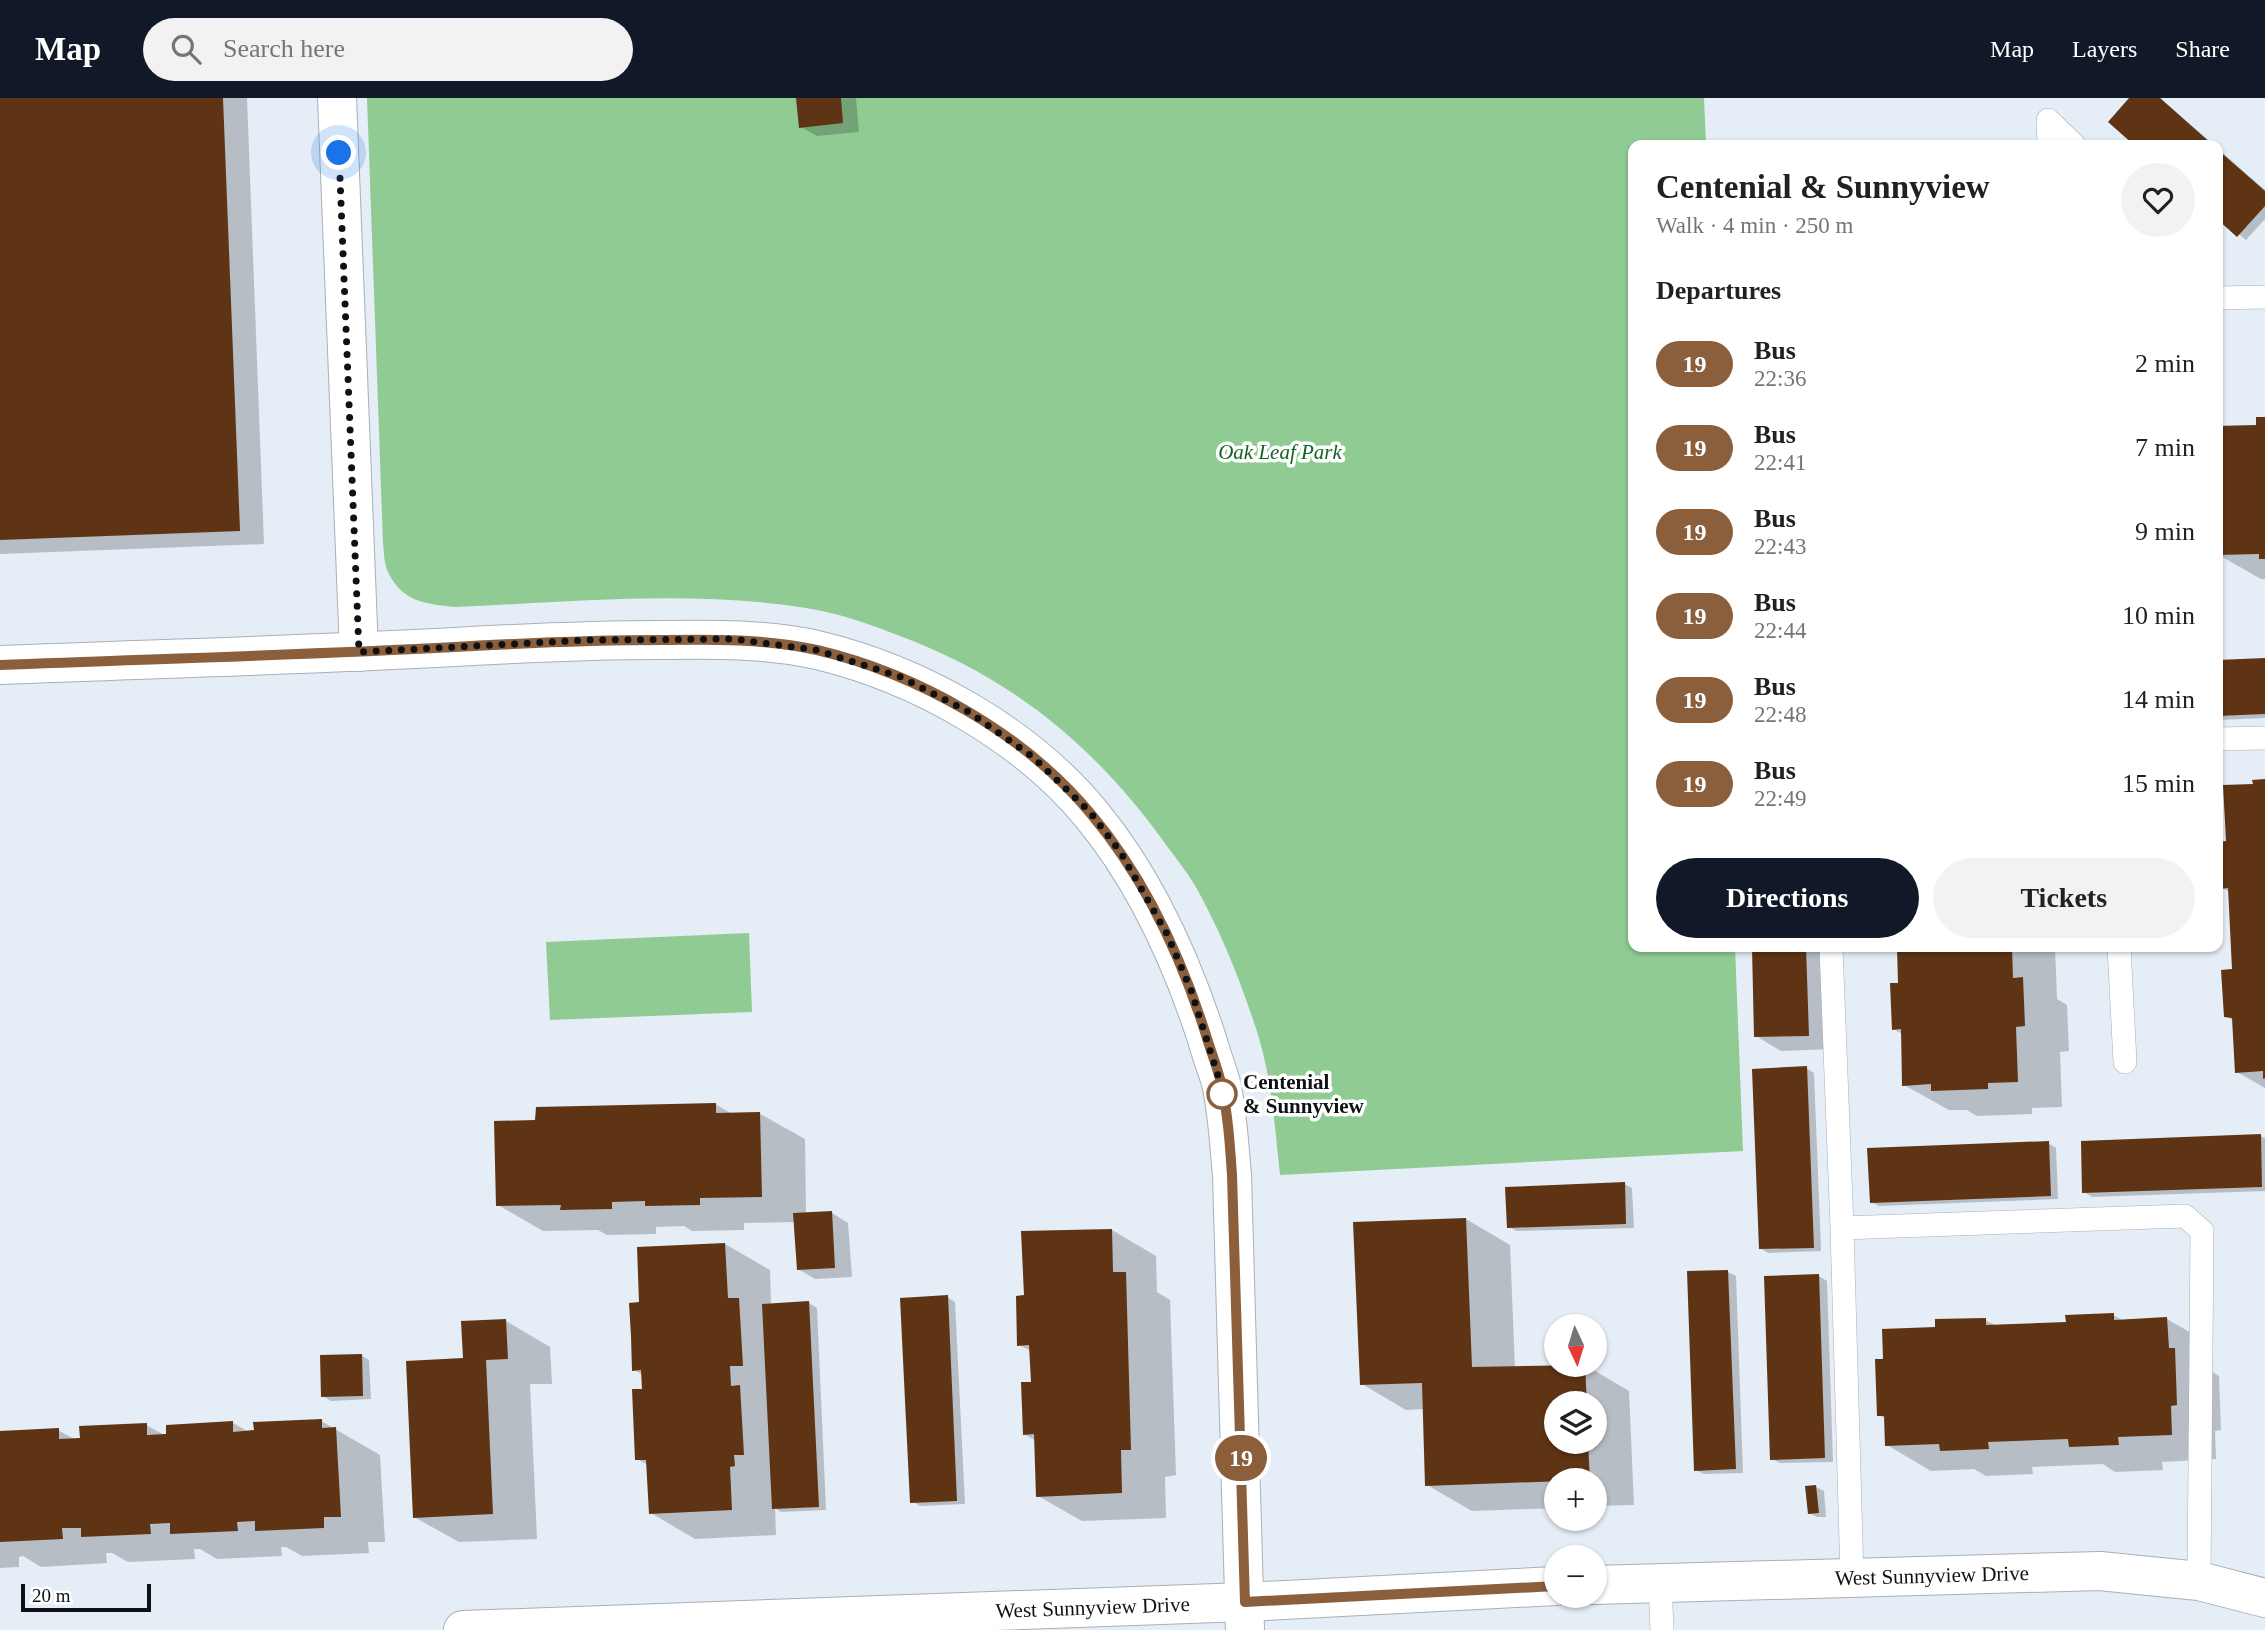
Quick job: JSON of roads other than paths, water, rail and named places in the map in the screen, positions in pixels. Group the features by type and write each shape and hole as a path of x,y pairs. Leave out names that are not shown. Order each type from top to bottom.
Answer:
{"street":[{"path":"337,98 359,652"},
{"path":"0,665 359,652 589,640 733,639 816,650 901,677 969,712 1033,757 1090,812 1121,853 1167,934 1191,990 1220,1082 1232,1175 1245,1616"},
{"name":"West Sunnyview Drive","path":"1607,1584 2100,1571 2199,1581 2265,1598"},
{"name":"West Sunnyview Drive","path":"463,1630 1245,1616 1544,1588"}],"lane":[{"path":"2049,140 2048,120 2069,140"},
{"path":"2226,298 2265,296"},
{"path":"2223,739 2265,738"},
{"path":"1831,952 1852,1577"},
{"path":"2119,952 2125,1062"},
{"path":"1842,1228 2185,1216 2202,1231 2199,1581"},
{"path":"1660,1581 1662,1630"}],"place":[{"name":"Centenial & Sunnyview","path":"1222,1094"}],"park label":[{"name":"Oak Leaf Park","path":"1280,452"}]}
